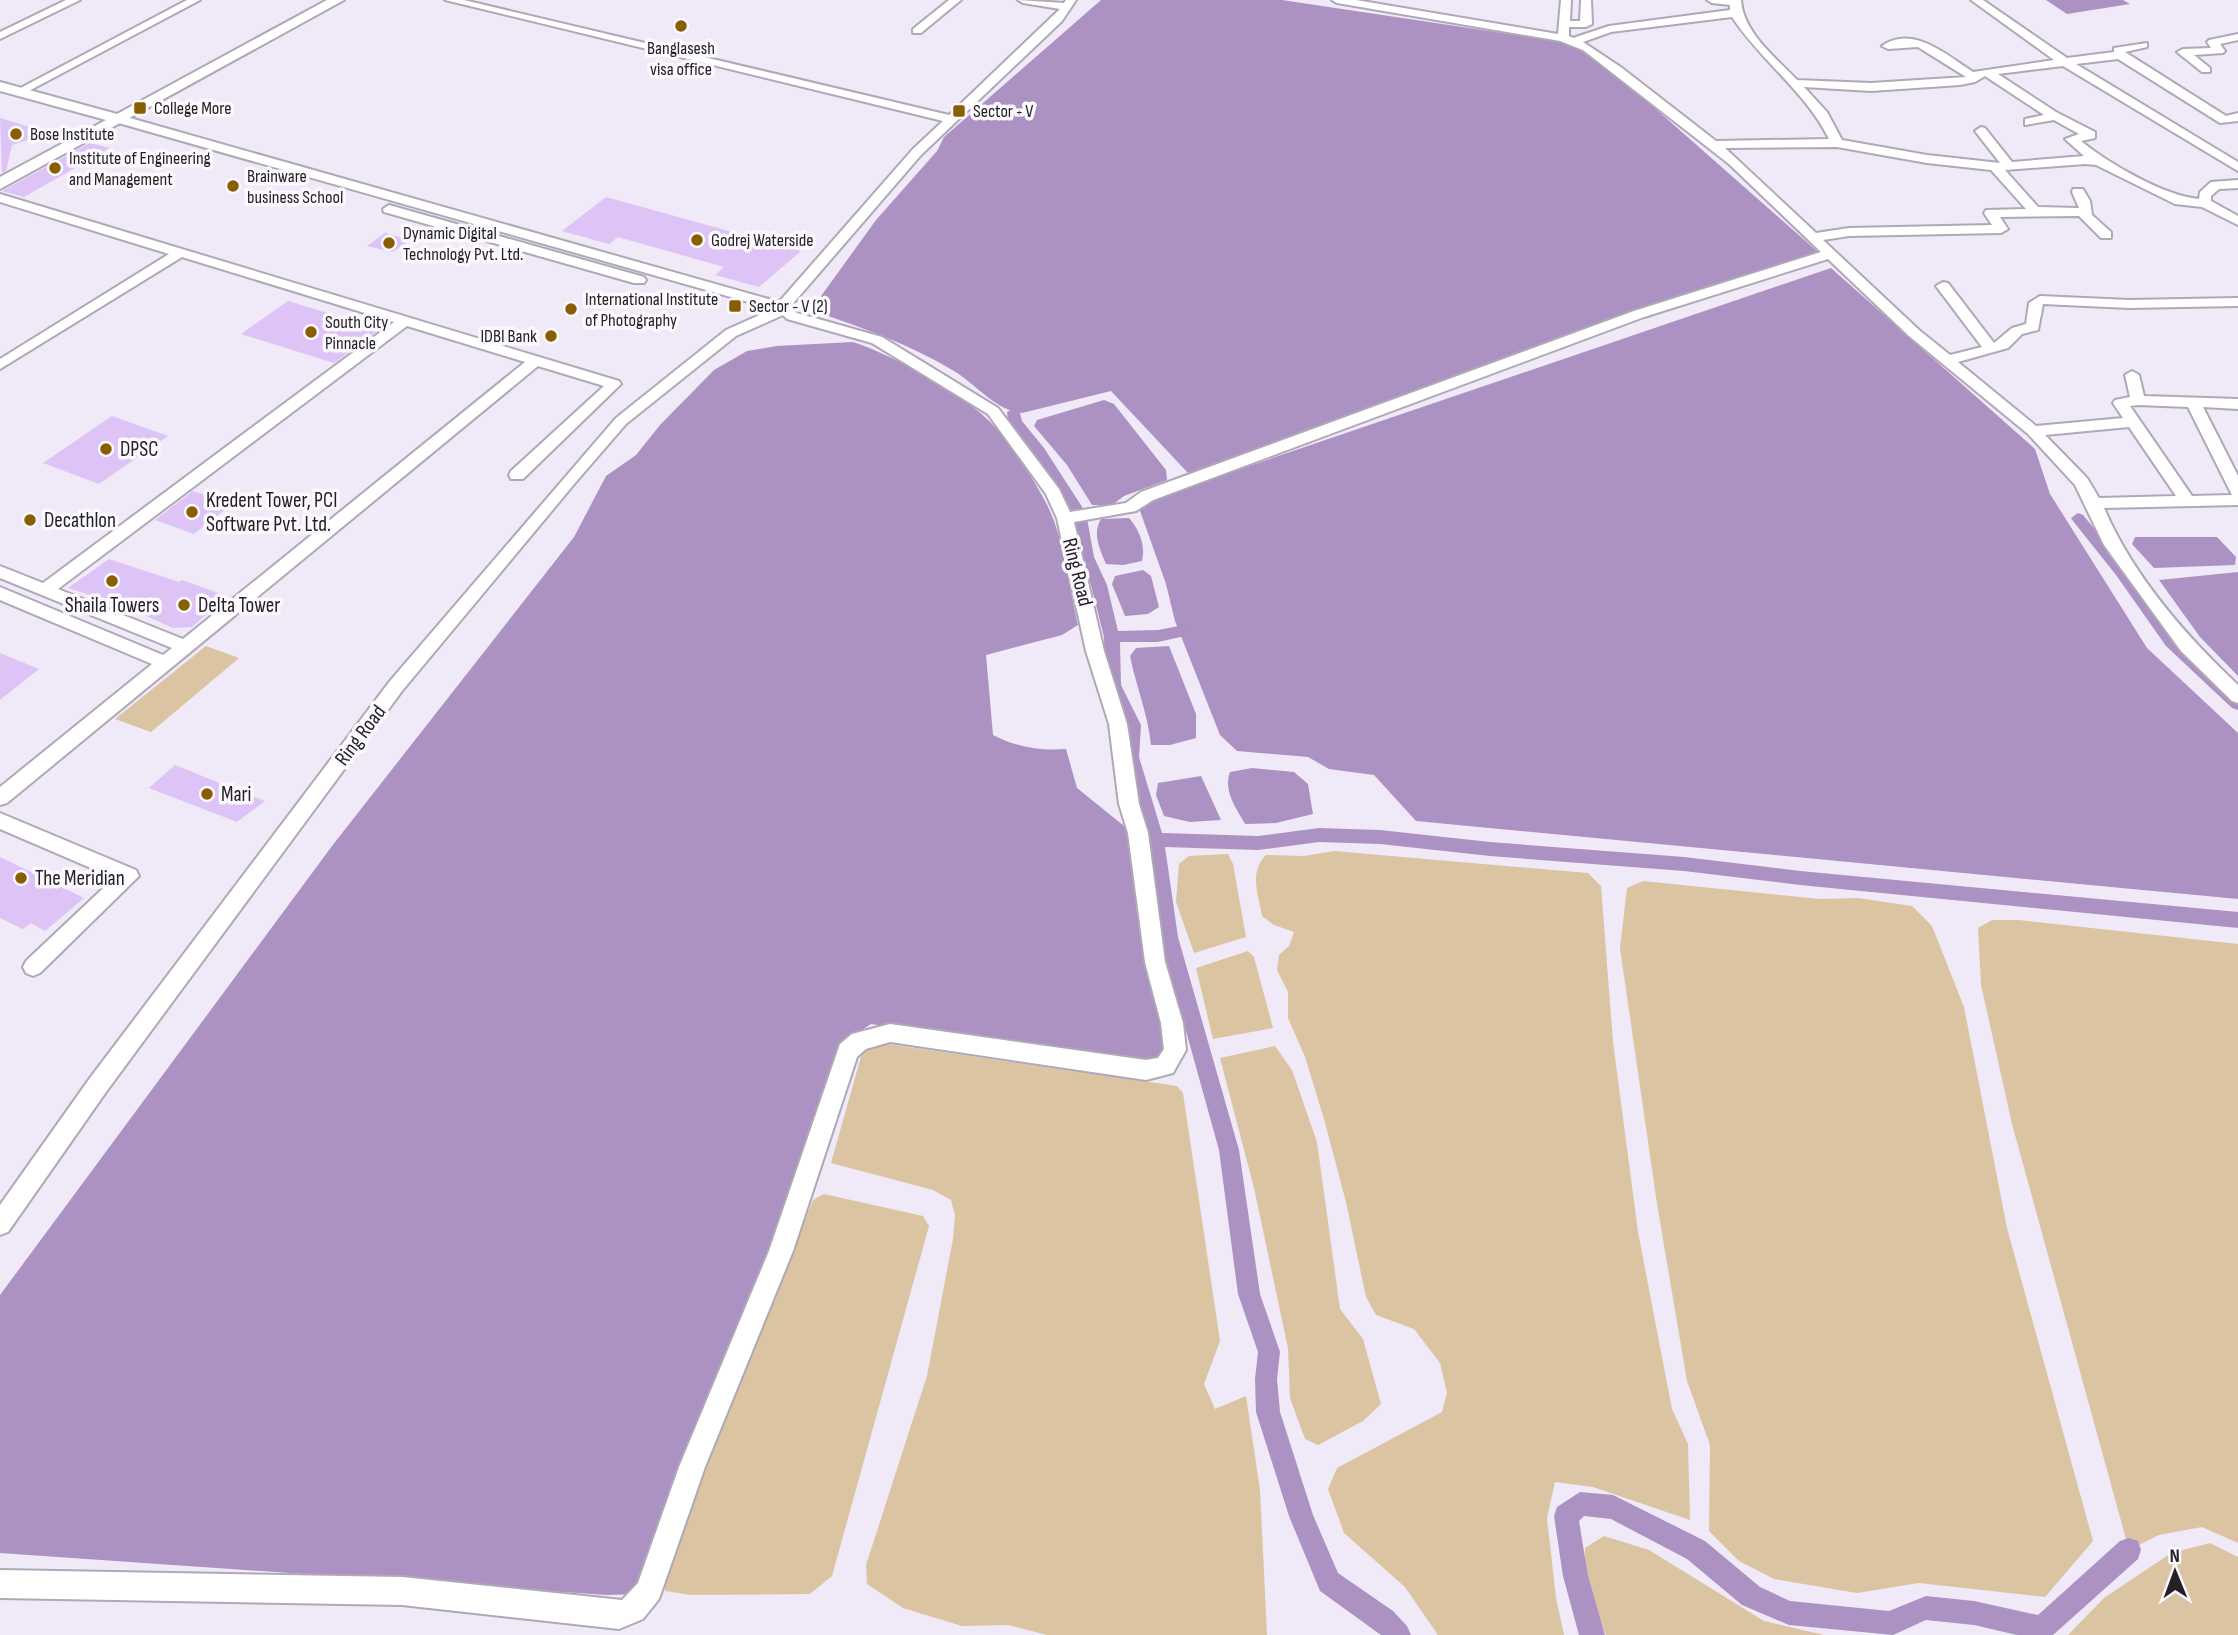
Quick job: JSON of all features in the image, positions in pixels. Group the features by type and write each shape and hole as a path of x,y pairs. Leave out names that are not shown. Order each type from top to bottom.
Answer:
{"main road":[{"path":"244,46 320,0"},
{"path":"0,177 244,46 337,0"},
{"path":"0,86 106,121"},
{"path":"0,97 106,121"},
{"path":"0,184 106,121"}],"street":[{"path":"0,36 75,0"},
{"path":"19,92 195,0"},
{"path":"450,0 784,74"},
{"path":"486,0 955,115"},
{"path":"917,31 956,0"},
{"path":"1023,0 1069,2"},
{"path":"1049,0 1069,2"},
{"path":"1337,0 1384,3 1567,35 1736,5"},
{"path":"1566,0 1567,35"},
{"path":"1567,35 1586,24 1586,0"},
{"path":"1712,0 1736,5"},
{"path":"1976,0 2063,61 2238,167"},
{"name":"Ring Road","path":"0,1224 98,1085 396,686 569,478 621,421 731,333 782,313 908,163 1058,19 1069,2"},
{"path":"1736,5 1751,37 1823,115 1837,143"},
{"path":"1567,35 1623,73 1712,145 1946,362 2033,431 2072,471 2094,503 2110,541 2187,647 2219,681 2238,696"},
{"path":"2183,65 2201,67 2183,52 2219,51 2213,42 2237,37"},
{"path":"1888,46 1912,42 1922,44 1973,77"},
{"path":"2143,45 2123,47 2118,52 2224,120 2238,117"},
{"path":"1792,83 1896,86 1960,82 1987,72 2122,56"},
{"path":"2144,70 2170,67"},
{"path":"1987,72 2091,135 2071,139 2099,162 2180,201 2205,203 2238,221"},
{"path":"2028,122 2054,115"},
{"path":"106,121 478,221 782,313"},
{"path":"106,121 464,231 782,313"},
{"path":"1981,131 2010,167"},
{"path":"1712,145 1837,143 1927,159 1995,167 2085,160 2099,162"},
{"path":"1995,167 2035,211"},
{"path":"2205,203 2205,195 2215,186 2238,184"},
{"path":"2078,192 2084,201 2085,214 2106,235"},
{"path":"0,198 533,362 614,384 517,475"},
{"path":"1814,237 1849,232 1998,230 2001,227 1991,213 2035,211 2085,214"},
{"path":"464,231 478,221"},
{"path":"0,365 181,252"},
{"path":"1069,517 1129,507 1147,496 1639,314 1799,261 1829,254"},
{"path":"1943,286 1990,348"},
{"path":"1946,362 2005,344 2017,331 2033,327 2036,303 2040,300 2129,304 2238,302"},
{"name":"Ring Road","path":"0,1584 402,1591 619,1615 631,1612 644,1601 649,1589 692,1467 781,1251 848,1051 860,1041 890,1033 1155,1069 1170,1061 1175,1050 1172,1023 1152,941 1138,833 1129,804 1118,724 1096,651 1069,517 1032,461 993,411 877,340 782,313"},
{"path":"44,591 404,321"},
{"path":"0,798 533,362"},
{"path":"2132,376 2138,400"},
{"path":"2188,502 2120,401 2238,404"},
{"path":"2196,403 2197,411 2238,492"},
{"path":"2033,431 2134,422"},
{"path":"2094,503 2238,500"},
{"path":"0,572 186,647"},
{"path":"0,593 166,663"},
{"path":"0,821 129,876 33,967"}],"shaded area":[{"path":"1101,0 1282,0 1562,42 1599,59 1818,252 1188,473 1111,391 1022,413 1012,411 995,402 954,371 920,352 811,310 876,220 937,151 944,137"},
{"path":"2046,0 2123,0 2130,4 2067,14"},
{"path":"1831,268 2035,449 2050,494 2147,648 2238,733 2238,899 1416,821 1374,775 1329,769 1308,757 1237,751 1220,735 1175,621 1166,584 1139,508 1155,498"},
{"path":"853,342 924,374 959,396 987,419 1014,451 1032,479 1057,528 1078,625 1062,635 986,655 993,735 1028,747 1066,749 1077,788 1129,830 1170,1054 1158,1063 1063,1053 871,1024 841,1044 780,1234 637,1594 607,1595 0,1553 0,1295 332,846 574,537 606,476 636,455 660,425 714,370 747,351 777,346"},
{"path":"1104,400 1114,404 1166,470 1167,480 1124,496 1112,505 1092,505 1067,465 1034,426 1037,420"},
{"path":"1129,518 1141,538 1142,561 1123,565 1106,564 1099,547 1098,524 1101,519"},
{"path":"2135,537 2217,537 2236,557 2235,565 2154,568 2132,544"},
{"path":"1143,570 1151,576 1159,607 1148,614 1125,616 1112,584 1115,576"},
{"path":"2238,572 2238,676 2200,637 2159,580"},
{"path":"206,646 239,658 151,732 115,719"},
{"path":"1169,646 1196,714 1196,738 1170,745 1151,745 1130,656 1136,648"},
{"path":"1252,768 1294,772 1308,784 1313,814 1276,823 1245,824 1232,799 1228,779 1230,772"},
{"path":"1201,776 1221,820 1190,822 1164,816 1156,795 1158,783"},
{"path":"1334,851 1588,873 1601,886 1613,1042 1638,1232 1672,1409 1688,1444 1690,1520 1593,1487 1555,1482 1547,1518 1556,1598 1564,1635 1438,1635 1405,1587 1344,1533 1328,1489 1337,1468 1442,1412 1447,1393 1440,1363 1414,1329 1376,1315 1366,1297 1346,1202 1324,1119 1305,1057 1288,1018 1288,992 1277,970 1279,955 1289,946 1294,932 1274,925 1262,916 1256,876 1266,855 1304,856"},
{"path":"1228,854 1233,864 1246,937 1194,953 1176,902 1179,864 1189,856"},
{"path":"1643,881 1820,899 1858,898 1912,906 1932,926 1964,1007 2007,1228 2093,1541 2045,1597 1919,1583 1857,1593 1774,1579 1739,1561 1709,1531 1710,1445 1687,1381 1657,1204 1620,948 1627,888"},
{"path":"1992,920 2019,920 2238,944 2238,1543 2202,1527 2159,1535 2129,1550 2012,1124 1981,985 1978,928"},
{"path":"1248,951 1254,957 1273,1028 1213,1039 1196,968"},
{"path":"880,1043 1177,1086 1183,1093 1220,1341 1204,1384 1215,1409 1246,1396 1260,1490 1267,1635 1047,1635 1008,1625 962,1626 903,1608 867,1584 866,1565 927,1376 953,1239 955,1215 951,1200 933,1190 831,1163 864,1046"},
{"path":"1275,1046 1292,1070 1317,1142 1340,1309 1363,1339 1381,1404 1363,1421 1318,1445 1305,1439 1290,1398 1288,1348 1254,1188 1220,1058"},
{"path":"824,1194 923,1216 929,1226 832,1576 810,1594 691,1595 665,1591 665,1568 813,1200"},
{"path":"1604,1536 1649,1550 1764,1621 1824,1635 1606,1635 1585,1582 1585,1548"},
{"path":"2210,1543 2238,1557 2238,1635 2068,1635 2104,1598 2171,1553"}],"building":[{"name":"Bose Institute","path":"0,118 33,128 31,139 12,145 6,171 2,173"},
{"name":"Institute of Engineering and Management","path":"90,143 110,148 24,197 2,191"},
{"name":"Godrej Waterside","path":"606,197 801,251 759,287 715,275 724,267 618,237 609,244 562,231"},
{"name":"Dynamic Digital Technology Pvt. Ltd.","path":"385,233 410,240 393,252 367,246"},
{"name":"South City Pinnacle","path":"288,301 380,329 334,363 241,334"},
{"name":"DPSC","path":"112,416 168,436 99,484 43,463"},
{"name":"Kredent Tower, PCI Software Pvt. Ltd.","path":"193,491 232,504 194,534 155,520"},
{"path":"109,559 227,596 192,627 173,628 124,606 68,588"},
{"path":"0,653 39,669 0,700"},
{"name":"Mari","path":"175,765 265,801 237,822 149,788"},
{"name":"The Meridian","path":"0,857 84,898 45,931 31,923 23,929 0,918"}],"waterway":[{"path":"1014,412 1015,421 1039,451 1079,513 1086,557 1099,585 1112,637"},
{"path":"2078,518 2121,571 2172,642 2238,704"},
{"path":"1112,637 1158,636 1179,632"},
{"path":"1112,637 1113,685 1133,725 1131,757 1155,840"},
{"path":"1155,840 1258,843 1319,835 1380,837 1490,849 1684,864 1800,878 2238,920"},
{"path":"1155,840 1169,937 1229,1150 1249,1294 1269,1352 1266,1379 1268,1412 1301,1516 1329,1582 1384,1620 1398,1635"},
{"path":"1592,1635 1575,1576 1566,1516 1580,1504 1613,1507 1696,1550 1751,1596 1789,1613 1889,1624 1926,1608 1974,1613 2042,1628 2129,1550"}],"place":[{"name":"Banglasesh visa office","path":"681,26"},
{"name":"College More","path":"140,108"},
{"name":"Sector - V","path":"959,111"},
{"name":"Bose Institute","path":"16,134"},
{"name":"Institute of Engineering and Management","path":"55,168"},
{"name":"Brainware business School","path":"233,186"},
{"name":"Godrej Waterside","path":"697,240"},
{"name":"Dynamic Digital Technology Pvt. Ltd.","path":"389,243"},
{"name":"Sector - V (2)","path":"735,306"},
{"name":"International Institute of Photography","path":"571,309"},
{"name":"South City Pinnacle","path":"311,332"},
{"name":"IDBI Bank","path":"551,336"},
{"name":"DPSC","path":"106,449"},
{"name":"Kredent Tower, PCI Software Pvt. Ltd.","path":"192,512"},
{"name":"Decathlon","path":"30,520"},
{"name":"Shaila Towers","path":"112,581"},
{"name":"Delta Tower","path":"184,605"},
{"name":"Mari","path":"207,794"},
{"name":"The Meridian","path":"21,878"}]}
